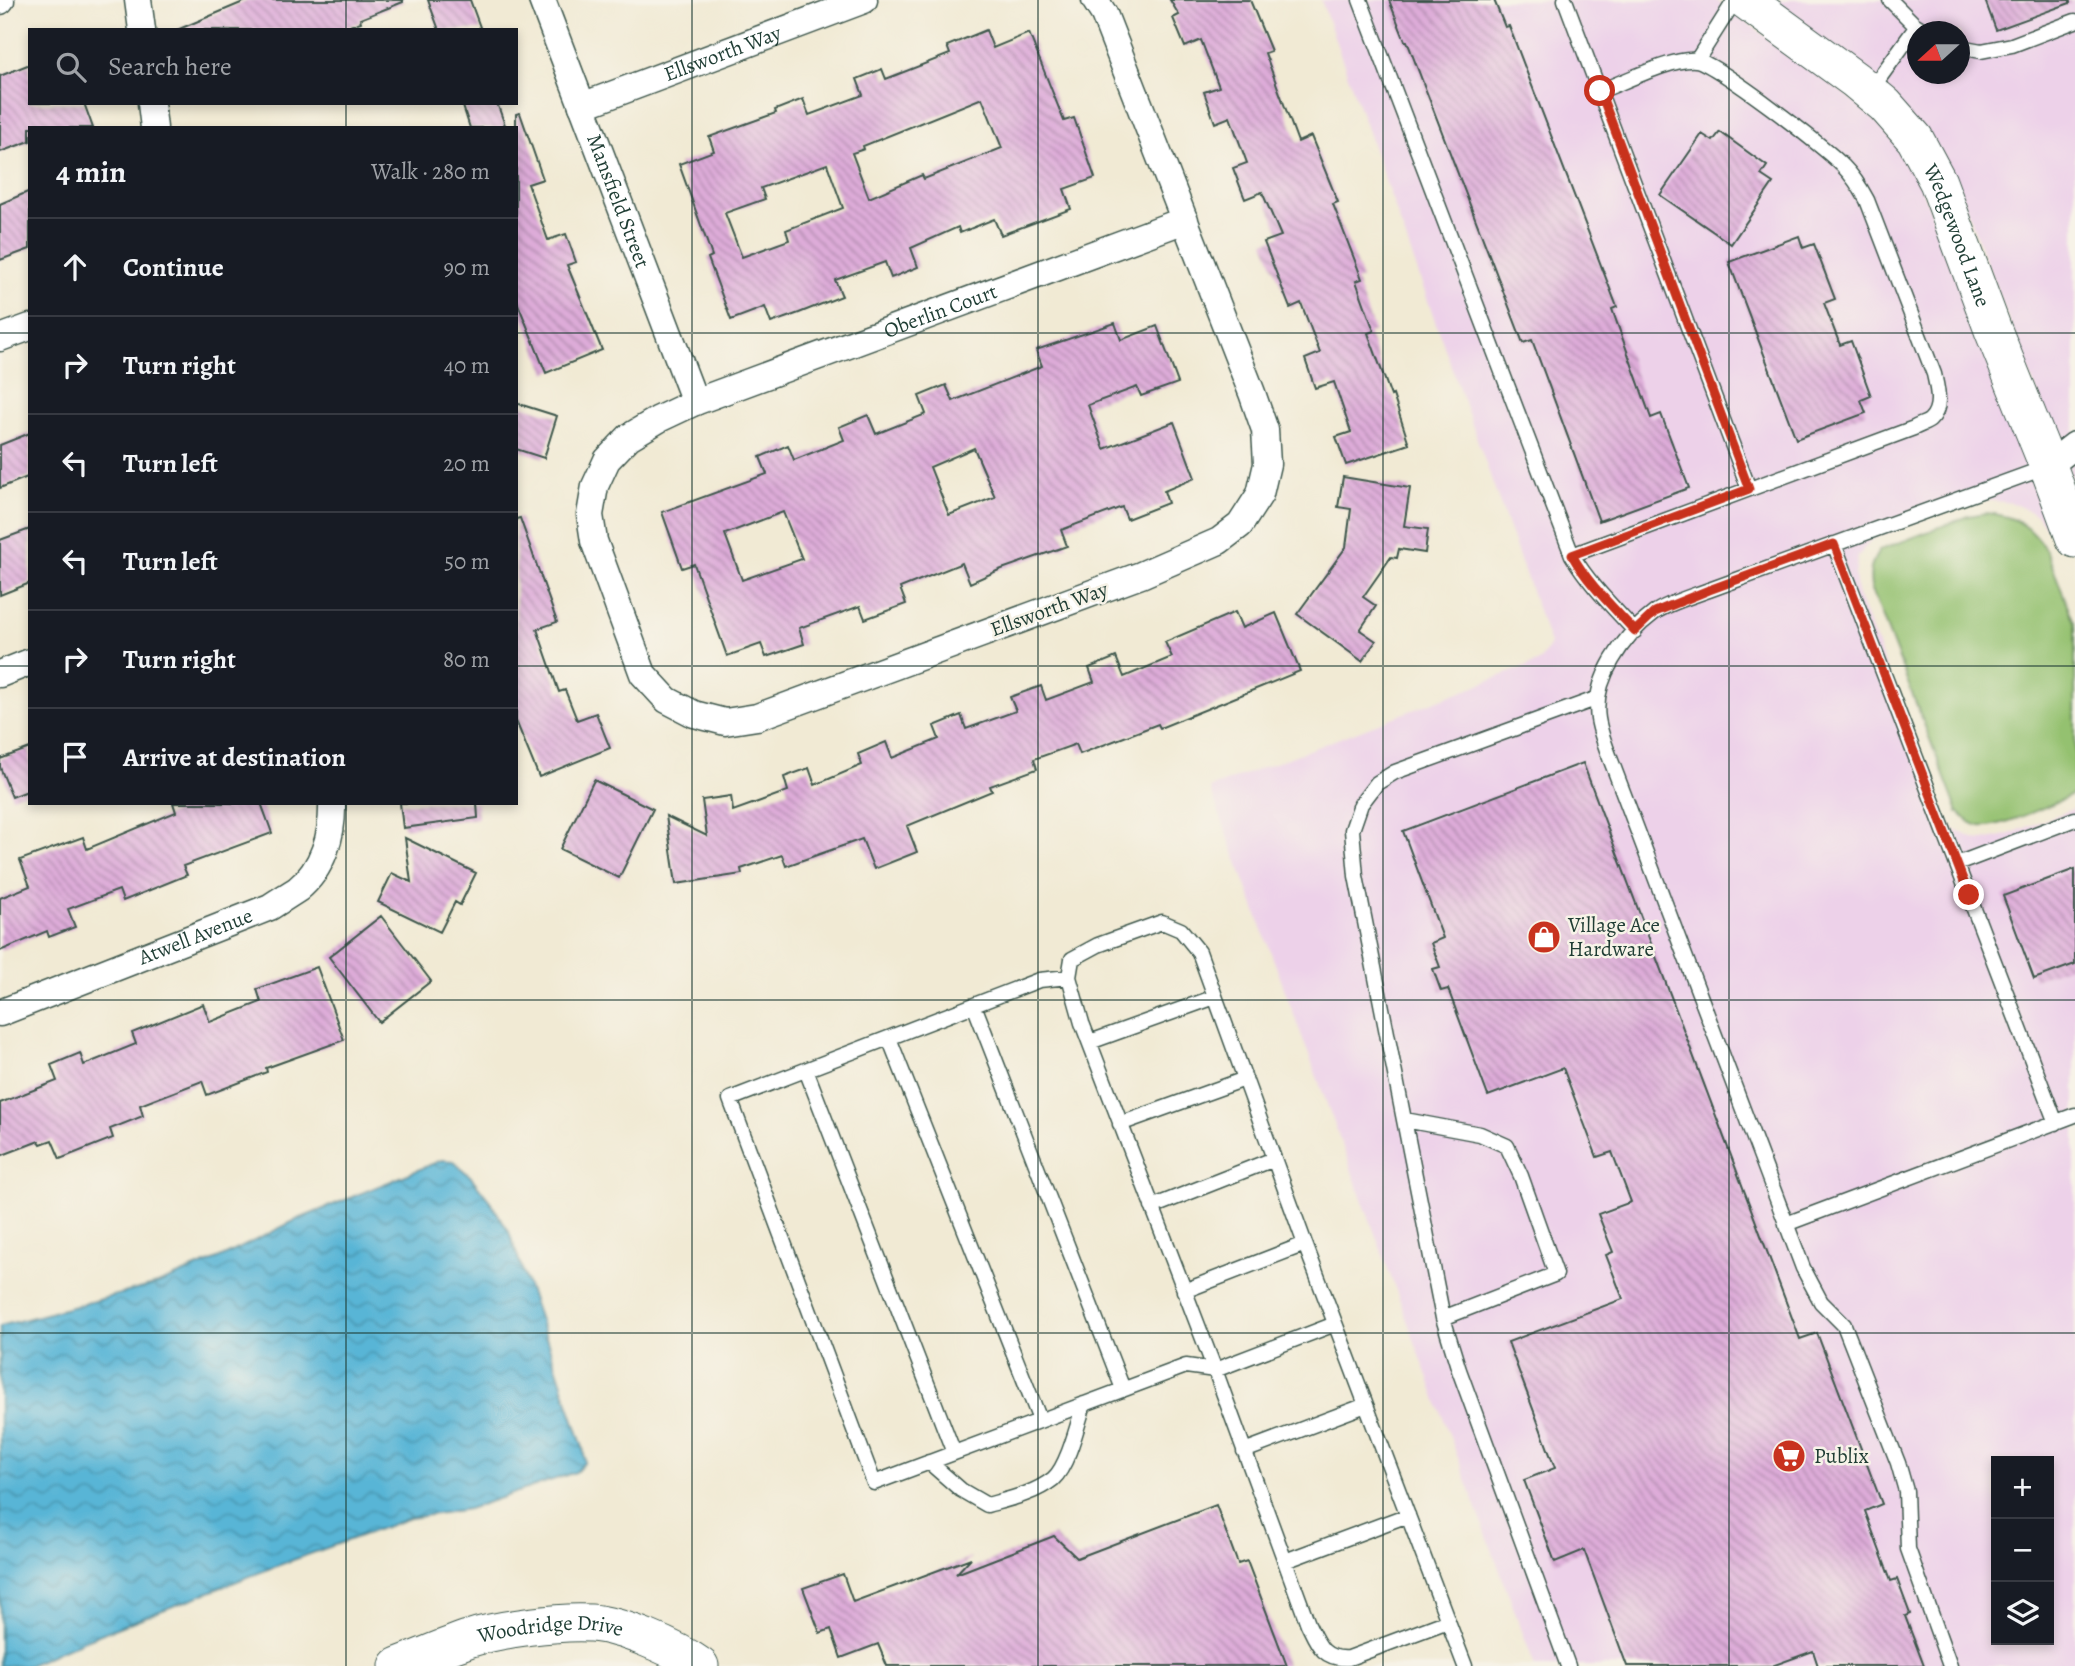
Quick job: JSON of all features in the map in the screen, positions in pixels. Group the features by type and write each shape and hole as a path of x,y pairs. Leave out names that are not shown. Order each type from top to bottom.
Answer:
{"street":[{"path":"138,0 142,28"},
{"name":"Mansfield Street","path":"542,0 695,401"},
{"name":"Ellsworth Way","path":"582,106 864,0"},
{"name":"Ellsworth Way","path":"695,401 629,437 614,452 607,460 596,486 590,515 594,541 643,674 667,700 694,714 725,722 757,717 795,704 1141,575 1219,541 1240,525 1260,494 1267,464 1265,430 1104,14 1095,0"},
{"name":"Wedgewood Lane","path":"1745,0 1869,92 1915,139 1938,182 1993,330 2066,459 2075,539"},
{"path":"151,105 154,126"},
{"name":"Oberlin Court","path":"695,401 1185,220"},
{"path":"0,338 28,328"},
{"path":"0,674 28,663"},
{"name":"Atwell Avenue","path":"0,1013 270,907 300,888 318,867 328,843 332,805"},
{"name":"Woodridge Drive","path":"398,1666 471,1638 534,1626 592,1623 642,1636 700,1666"}],"lane":[{"path":"1360,0 1572,555 1580,570 1635,631"},
{"path":"1566,0 1749,489"},
{"path":"1697,60 1735,0"},
{"path":"1891,0 1913,21"},
{"path":"1970,49 1981,51 2012,45 2075,21"},
{"path":"1869,92 1907,47"},
{"path":"1572,555 1930,420 1937,409 1939,393 1867,200 1857,181 1841,163 1814,140 1716,69 1697,60 1675,63 1600,91"},
{"path":"1951,1666 1908,1549 1906,1491 1898,1463 1844,1325 1821,1302 1803,1268 1615,771 1598,720 1598,690 1609,664 1635,631 1655,612 2066,459"},
{"path":"1834,544 2056,1123"},
{"path":"1568,1666 1459,1370 1443,1318 1356,876 1352,830 1361,804 1377,783 1395,772 1598,698"},
{"path":"1957,864 2075,819"},
{"path":"1448,1621 1349,1658 1325,1660 1308,1624 1090,1042 1069,977 1072,959 1098,945 1162,922 1181,930 1199,952 1305,1244 1335,1324 1408,1515 1465,1666"},
{"path":"1069,977 1039,980 730,1099 874,1483 1186,1366 1215,1370 1335,1324"},
{"path":"1090,1042 1215,997"},
{"path":"974,1005 1123,1389"},
{"path":"889,1038 1040,1420"},
{"path":"806,1070 954,1453"},
{"path":"1120,1124 1245,1079"},
{"path":"1786,1224 2075,1115"},
{"path":"1405,1120 1480,1134 1507,1146 1521,1176 1556,1274 1443,1318"},
{"path":"1152,1207 1274,1159"},
{"path":"1184,1291 1305,1244"},
{"path":"929,1462 961,1490 987,1505 1031,1492 1055,1478 1068,1454 1084,1404"},
{"path":"1244,1451 1366,1405"},
{"path":"1285,1561 1408,1515"}],"shaded area":[{"path":"1321,0 1716,0 1843,92 1872,117 1900,148 1922,189 2057,540 2036,515 2013,503 1984,500 1964,504 1875,538 1858,557 1855,575 1857,592 1944,817 1955,830 1984,840 2007,835 2075,808 2075,1666 1535,1666 1210,788 1540,661 1550,644"},
{"path":"1774,0 2075,0 2075,488 1953,174"}],"green space":[{"path":"1986,513 2015,520 2035,535 2047,552 2075,625 2075,794 2014,819 1981,826 1971,823 1958,812 1871,587 1870,576 1871,567 1880,550 1969,516"}],"water":[{"path":"442,1160 453,1161 470,1176 490,1201 509,1232 558,1372 583,1448 585,1462 576,1472 468,1509 410,1518 279,1565 85,1640 27,1666 0,1666 0,1326 158,1284 220,1258 294,1221"}],"building":[{"path":"248,0 403,0 344,28 182,28"},
{"path":"428,0 470,0 480,28 438,28"},
{"path":"1170,0 1250,0 1271,51 1265,53 1298,142 1311,136 1338,202 1333,204 1362,279 1356,281 1374,331 1368,333 1409,444 1346,465 1336,437 1351,432 1334,382 1315,388 1305,359 1320,353 1301,303 1290,308 1264,242 1281,236 1262,192 1245,199 1233,168 1247,163 1230,117 1215,123 1204,92 1219,87 1201,40 1185,47 1173,18 1179,15"},
{"path":"1389,0 1494,0 1505,27 1509,26 1617,307 1612,309 1651,418 1661,414 1689,488 1599,521 1532,340 1523,343"},
{"path":"1985,0 2070,0 2070,3 1996,30"},
{"path":"986,30 993,48 1029,33 1064,121 1074,118 1095,178 1064,189 1071,209 1001,235 994,219 960,233 958,227 911,248 918,267 891,278 885,262 835,280 842,296 799,313 771,323 765,307 731,320 708,258 712,256 679,164 714,151 709,137 776,113 775,110 803,99 809,115 863,95 857,79 882,69 886,79 950,54 947,46","holes":["982,98 1002,148 924,179 922,175 869,198 852,153 864,149 863,146","827,164 843,208 786,230 789,240 742,257 725,213 765,199 761,188"]},
{"path":"28,65 28,105 85,105 92,126 28,126 28,142 0,152 0,76"},
{"path":"463,105 498,105 505,126 469,126"},
{"path":"520,113 543,179 528,184 548,240 566,234 576,262 567,265 602,350 546,373 518,304 516,114"},
{"path":"1720,132 1767,166 1761,175 1773,183 1731,244 1660,195 1702,134 1713,141"},
{"path":"28,192 28,250 0,260 0,204"},
{"path":"1799,236 1803,248 1814,244 1835,299 1824,303 1840,345 1851,341 1871,396 1861,400 1866,413 1796,439 1729,262"},
{"path":"1115,323 1121,340 1157,326 1178,383 1141,396 1137,387 1088,405 1104,449 1174,422 1195,478 1164,491 1168,503 1127,519 1122,507 1061,530 1067,546 970,583 962,563 900,588 906,604 865,619 860,606 799,628 804,644 766,657 761,644 727,656 694,564 682,568 662,512 767,474 760,457 788,445 794,460 844,440 839,427 868,415 876,434 926,414 919,396 946,385 953,401 1042,366 1036,350","holes":["974,448 995,497 949,515 930,467","783,512 802,559 742,580 725,534"]},
{"path":"518,404 557,416 544,458 518,450"},
{"path":"28,434 28,477 0,488 0,445"},
{"path":"1343,477 1410,488 1404,526 1428,529 1425,553 1399,549 1397,558 1391,557 1363,597 1376,606 1360,630 1376,641 1362,661 1297,614 1346,547 1351,509 1338,507"},
{"path":"518,518 557,622 537,629 559,692 565,690 577,720 596,713 610,748 539,777 518,726"},
{"path":"28,530 28,584 0,595 0,540"},
{"path":"1235,612 1242,628 1276,613 1300,671 1160,728 1158,724 1080,754 1076,744 1034,759 1037,769 990,786 992,791 907,826 917,852 874,869 862,839 786,866 782,855 741,869 742,874 676,884 666,816 707,836 702,800 731,796 733,811 788,791 784,777 809,768 815,785 862,765 858,754 886,742 892,758 939,739 934,726 961,715 966,729 1016,711 1010,697 1041,686 1046,700 1094,682 1089,668 1116,657 1124,677 1172,657 1165,642"},
{"path":"28,749 28,791 12,797 0,767 0,759"},
{"path":"1583,763 1800,1339 1817,1333 1882,1504 1865,1511 1891,1581 1897,1579 1910,1614 1905,1616 1924,1666 1818,1666 1813,1651 1772,1666 1627,1666 1584,1550 1555,1562 1524,1480 1555,1468 1508,1342 1623,1299 1606,1255 1613,1252 1598,1214 1631,1202 1612,1152 1597,1157 1563,1068 1488,1096 1448,989 1441,991 1433,969 1440,967 1431,943 1443,938 1403,831"},
{"path":"594,780 653,809 619,878 560,849"},
{"path":"174,805 262,805 272,833 183,866 187,875 123,901 119,890 68,909 75,927 49,937 47,931 0,951 0,898 30,886 20,860 83,837 87,849 176,812"},
{"path":"400,805 477,805 478,818 403,828"},
{"path":"405,838 476,873 460,905 455,902 440,932 378,902 392,873 411,882"},
{"path":"2075,869 2075,964 2034,979 2003,896"},
{"path":"381,916 431,981 379,1022 329,957"},
{"path":"317,967 344,1040 266,1068 267,1072 207,1095 202,1081 140,1105 143,1116 110,1129 113,1138 60,1159 52,1140 41,1144 39,1141 0,1156 0,1103 57,1081 51,1065 80,1053 84,1065 136,1044 132,1033 203,1004 210,1022 261,1002 257,989"},
{"path":"1216,1505 1238,1564 1247,1561 1287,1666 887,1666 878,1644 841,1658 831,1629 820,1633 803,1588 843,1574 853,1602 971,1558 956,1574 1054,1536 1077,1558"}],"place":[{"name":"Village Ace Hardware","path":"1544,937"},
{"name":"Publix","path":"1789,1456"}],"route":[{"path":"1600,91 1749,489 1572,555 1580,570 1635,631 1655,612 1834,544 1969,895"}]}
